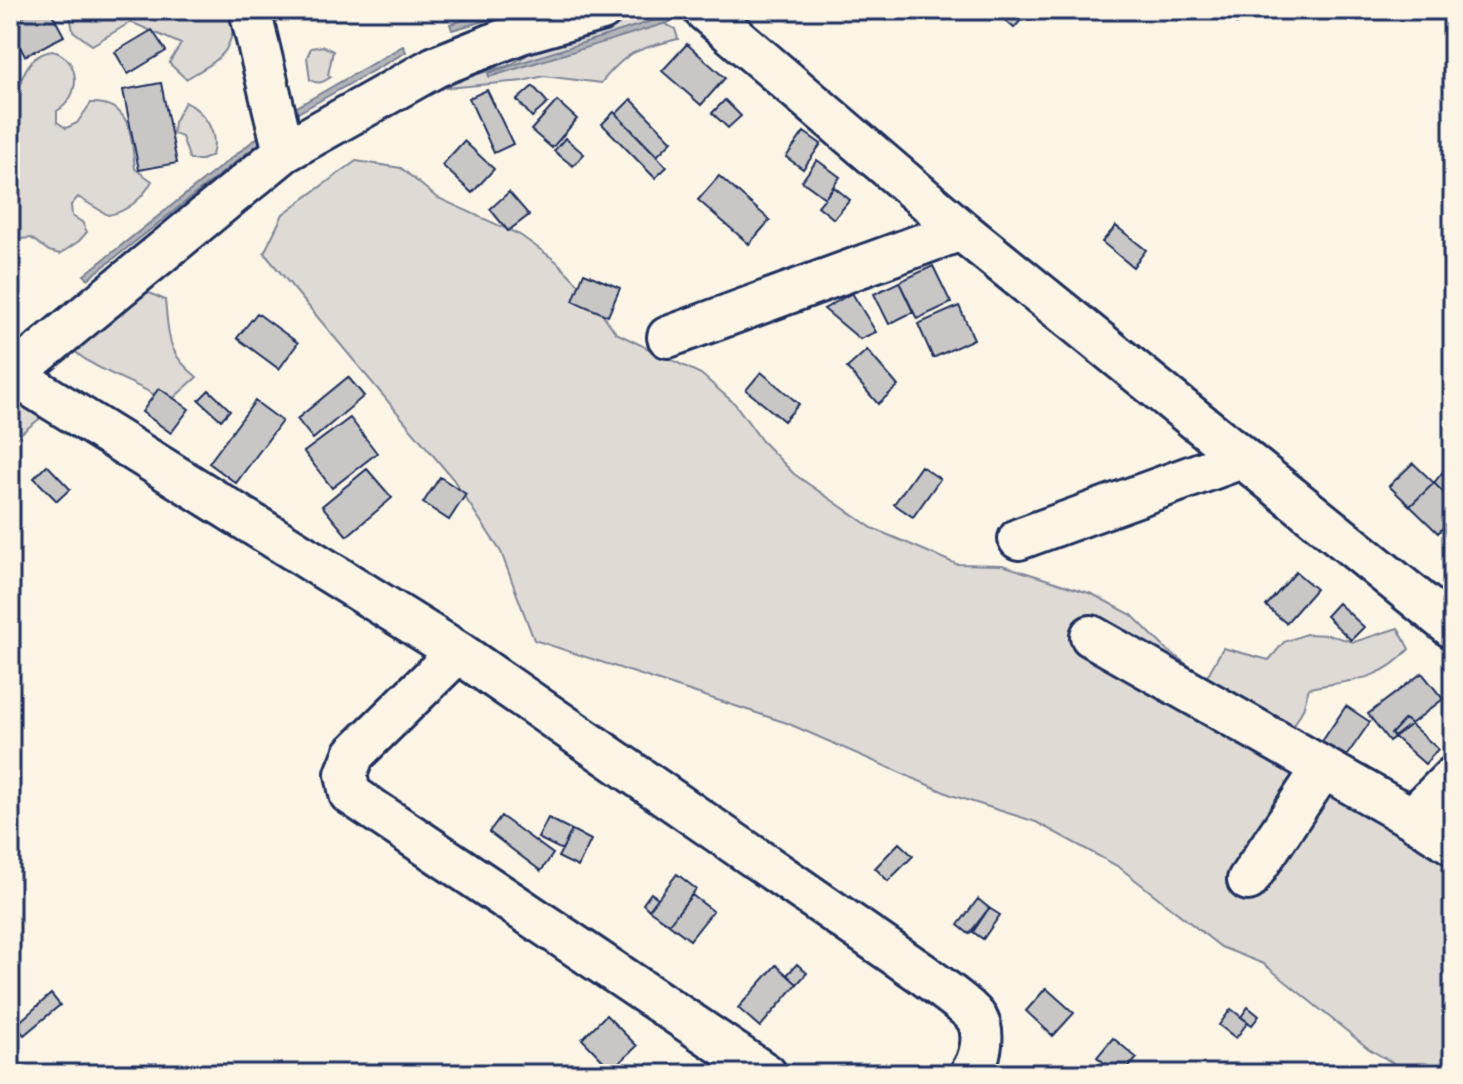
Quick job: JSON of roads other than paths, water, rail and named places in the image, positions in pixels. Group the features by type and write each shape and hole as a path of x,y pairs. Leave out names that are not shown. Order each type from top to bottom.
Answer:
{"street":[{"path":"250,10 284,152"},
{"path":"602,10 519,22 284,152 11,376 458,652 923,974 977,1018 982,1040 976,1067 970,1074"},
{"path":"704,10 961,230 1453,628"},
{"path":"668,337 961,230"},
{"path":"1019,539 1242,458"},
{"path":"1091,636 1453,844"},
{"path":"458,652 354,754 346,774 350,794 766,1074"},
{"path":"1248,880 1323,768"},
{"path":"1412,818 1453,777"}]}
